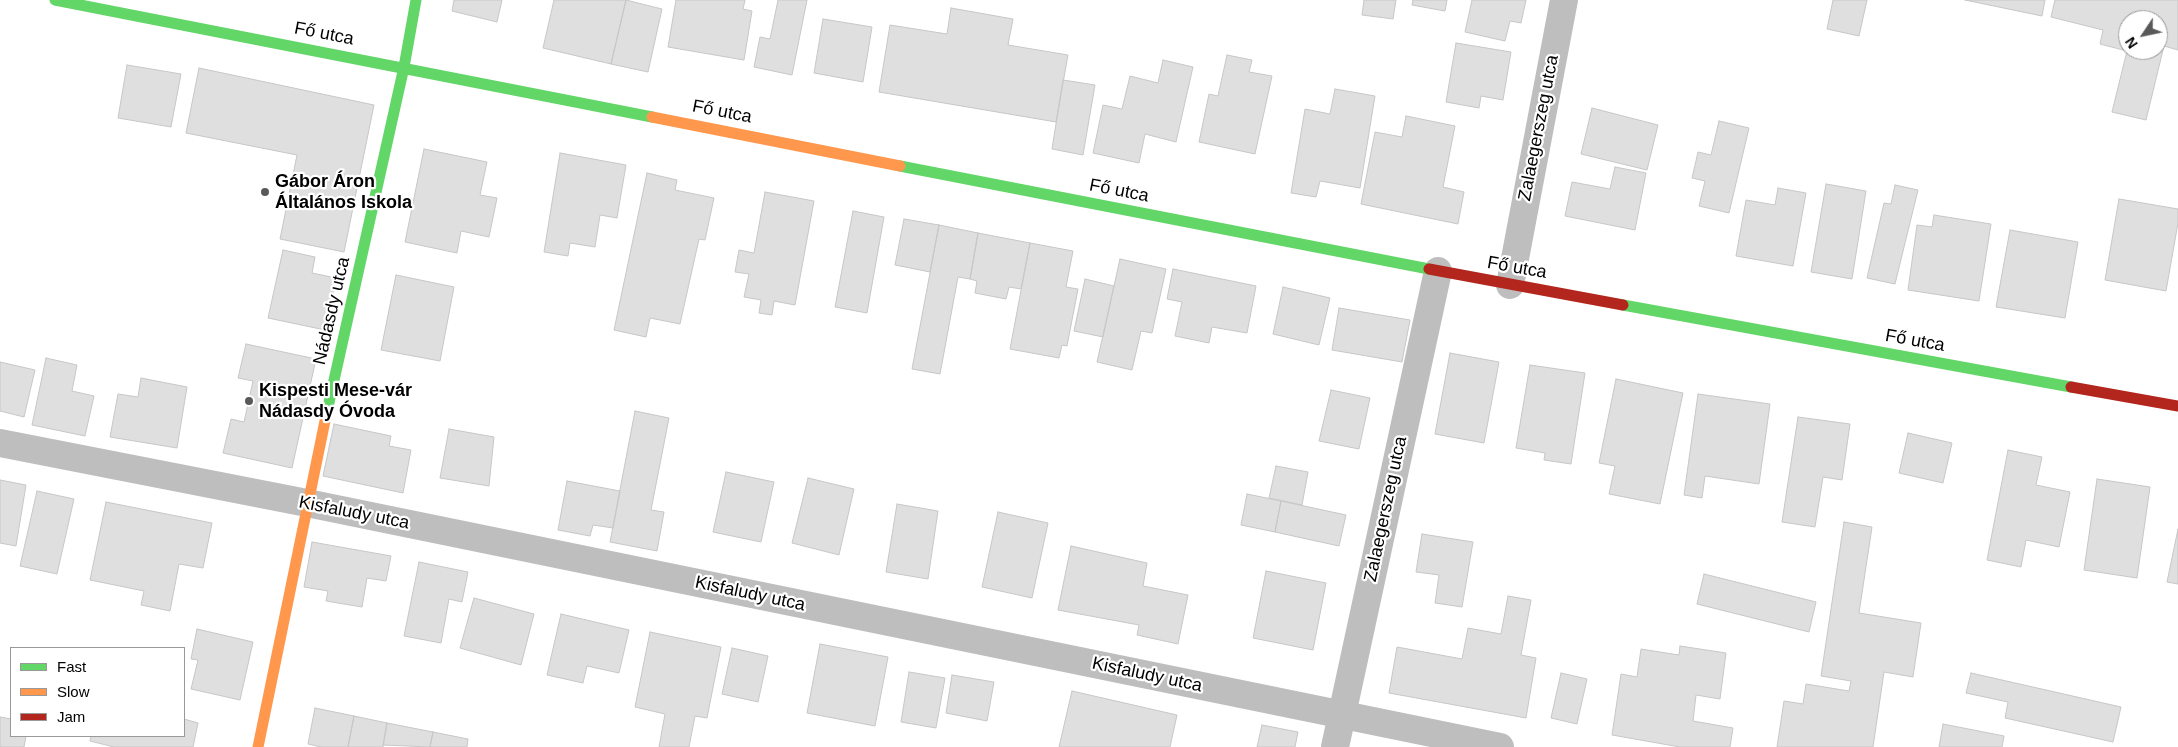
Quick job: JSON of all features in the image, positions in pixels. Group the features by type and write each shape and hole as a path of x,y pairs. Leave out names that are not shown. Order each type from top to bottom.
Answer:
{"street":[{"name":"Fő utca","path":"56,0 1510,285 2178,406"},
{"name":"Nádasdy utca","path":"258,747 307,503 404,67 416,0"},
{"name":"Zalaegerszeg utca","path":"1510,285 1564,0"},
{"name":"Zalaegerszeg utca","path":"1335,747 1438,271"},
{"name":"Kisfaludy utca","path":"0,443 307,503 1500,747"}],"building":[{"path":"454,0 502,0 497,22 452,11"},
{"path":"554,0 626,0 611,64 543,48"},
{"path":"626,0 662,9 648,72 611,64"},
{"path":"676,0 745,0 743,9 752,11 744,60 668,47"},
{"path":"778,0 807,0 792,75 754,67 760,37 770,39"},
{"path":"1364,0 1396,0 1393,19 1362,15"},
{"path":"1413,0 1447,0 1445,11 1412,5"},
{"path":"1472,0 1526,0 1521,23 1510,21 1505,41 1465,32"},
{"path":"1833,0 1867,0 1859,36 1827,29"},
{"path":"1965,0 2045,0 2042,16"},
{"path":"2055,0 2178,0 2178,50 2168,47 2168,10 2118,10 2118,49 2100,44 2103,30 2051,17"},
{"path":"951,8 1013,19 1008,45 1068,55 1056,122 879,92 890,25 947,34"},
{"path":"823,19 872,27 863,82 814,73"},
{"path":"1456,43 1511,52 1503,100 1481,96 1479,108 1446,102"},
{"path":"1227,55 1252,60 1249,72 1272,76 1255,154 1199,142 1209,94 1218,96"},
{"path":"1163,60 1193,67 1176,142 1145,134 1139,163 1093,153 1103,105 1122,109 1130,76 1158,83"},
{"path":"2125,60 2161,60 2146,120 2112,112"},
{"path":"127,65 181,74 171,127 118,118"},
{"path":"199,68 374,105 344,252 280,239 297,155 186,133"},
{"path":"1063,80 1095,85 1083,155 1052,149"},
{"path":"1335,89 1375,96 1360,188 1320,181 1316,197 1291,193 1305,109 1330,114"},
{"path":"1592,108 1658,125 1647,170 1581,154"},
{"path":"1406,116 1455,126 1443,187 1464,192 1458,224 1361,204 1375,132 1402,137"},
{"path":"1719,121 1749,128 1729,213 1699,206 1705,181 1692,178 1698,152 1711,155"},
{"path":"424,149 487,162 480,195 497,198 489,237 461,231 457,253 405,242"},
{"path":"560,153 626,165 617,218 600,215 595,247 570,243 568,256 544,252"},
{"path":"1615,167 1646,173 1635,230 1565,216 1572,182 1610,189"},
{"path":"647,173 677,180 675,190 714,198 705,240 699,239 680,324 650,318 646,337 614,330"},
{"path":"1826,184 1866,191 1852,279 1811,272"},
{"path":"1895,185 1918,190 1895,284 1867,278 1884,203 1891,204"},
{"path":"1778,188 1806,193 1793,266 1736,256 1746,200 1775,205"},
{"path":"765,192 814,201 795,305 774,301 772,315 759,313 761,300 744,297 749,274 735,272 739,250 754,253"},
{"path":"2119,199 2178,209 2178,223 2166,291 2105,280"},
{"path":"853,211 884,217 867,313 835,307"},
{"path":"1934,215 1991,224 1979,301 1908,290 1917,225 1932,227"},
{"path":"904,219 939,225 930,272 895,265"},
{"path":"939,225 978,233 970,279 958,277 940,374 912,369"},
{"path":"2010,230 2078,242 2065,318 1996,307"},
{"path":"978,233 1030,243 1021,289 1009,287 1006,299 975,293 977,281 970,279"},
{"path":"1030,243 1073,251 1066,287 1078,289 1067,346 1062,345 1059,358 1010,349"},
{"path":"283,250 315,257 312,273 336,278 325,330 268,318"},
{"path":"1120,259 1166,269 1152,333 1141,331 1132,370 1097,362"},
{"path":"1173,269 1256,286 1247,333 1212,327 1209,343 1175,336 1182,302 1167,299"},
{"path":"396,275 454,287 440,361 381,350"},
{"path":"1085,279 1114,286 1103,337 1074,331"},
{"path":"1283,287 1330,298 1319,345 1273,334"},
{"path":"1339,308 1410,320 1402,362 1332,350"},
{"path":"246,344 316,359 292,468 223,453 231,419 244,422 253,381 238,378"},
{"path":"1450,353 1499,362 1484,443 1435,434"},
{"path":"46,358 77,365 72,391 94,396 85,436 32,425"},
{"path":"0,362 35,370 24,417 0,411"},
{"path":"1530,365 1585,373 1571,464 1544,460 1545,453 1516,448"},
{"path":"141,378 187,387 177,448 110,437 118,394 138,397"},
{"path":"1616,379 1683,393 1660,504 1609,494 1615,466 1599,463"},
{"path":"1331,390 1370,398 1359,449 1319,441"},
{"path":"1698,394 1770,404 1759,484 1705,476 1702,498 1684,495"},
{"path":"635,411 669,418 651,510 664,512 657,551 610,542"},
{"path":"1798,417 1850,424 1842,480 1823,477 1815,527 1782,522"},
{"path":"334,424 391,436 389,446 411,450 403,493 323,476"},
{"path":"449,429 494,437 489,486 440,478"},
{"path":"1908,433 1952,443 1943,483 1899,473"},
{"path":"2008,450 2042,457 2036,485 2070,492 2059,547 2026,540 2021,567 1987,560"},
{"path":"1276,466 1308,472 1302,505 1269,498"},
{"path":"726,472 774,482 761,542 713,532"},
{"path":"808,478 854,489 839,555 792,543"},
{"path":"2097,479 2150,487 2137,578 2084,570"},
{"path":"0,480 26,485 16,546 0,543"},
{"path":"567,481 620,491 613,528 593,525 590,536 558,530"},
{"path":"37,491 74,499 57,574 20,566"},
{"path":"1247,494 1281,501 1275,532 1241,525"},
{"path":"1281,501 1346,515 1339,546 1275,532"},
{"path":"106,502 212,523 203,568 179,564 170,611 141,605 144,591 90,580"},
{"path":"897,504 938,511 928,579 886,572"},
{"path":"998,512 1048,523 1032,598 982,587"},
{"path":"1844,522 1872,527 1859,613 1921,623 1913,677 1884,672 1873,747 1777,747 1784,701 1803,704 1806,684 1849,691 1851,681 1821,676"},
{"path":"2178,529 2178,584 2167,582"},
{"path":"1422,534 1473,542 1462,607 1435,603 1439,575 1416,572"},
{"path":"312,542 391,556 386,581 367,578 362,607 326,601 328,591 304,587"},
{"path":"1071,546 1147,563 1143,586 1188,595 1178,644 1137,635 1139,625 1058,610"},
{"path":"419,562 468,572 462,602 449,599 441,643 404,636"},
{"path":"1266,571 1326,583 1313,650 1253,638"},
{"path":"1704,574 1816,602 1809,632 1697,604"},
{"path":"1508,596 1531,600 1521,655 1536,658 1526,718 1389,693 1397,647 1462,659 1468,628 1501,634"},
{"path":"474,598 534,614 521,665 460,648"},
{"path":"561,614 629,630 619,673 587,666 583,683 547,675"},
{"path":"197,629 253,642 240,700 191,689 198,660 191,659"},
{"path":"650,632 721,647 707,718 695,716 689,747 659,747 665,714 635,707"},
{"path":"820,644 888,657 875,726 807,713"},
{"path":"1680,646 1726,653 1720,699 1696,695 1693,721 1733,728 1730,747 1680,747 1612,735 1621,674 1637,677 1641,649 1679,655"},
{"path":"732,648 768,656 758,702 722,694"},
{"path":"909,672 945,678 936,728 901,722"},
{"path":"1561,673 1587,679 1577,724 1551,718"},
{"path":"1971,673 2121,707 2113,742 2005,718 2008,702 1966,693"},
{"path":"952,675 994,682 987,721 946,713"},
{"path":"1072,691 1177,715 1170,747 1059,747"},
{"path":"315,708 354,716 348,747 321,747 308,744"},
{"path":"354,716 387,723 383,747 348,747"},
{"path":"0,717 10,719 10,737 26,737 24,747 0,747"},
{"path":"185,719 198,723 193,747 114,747 90,741 91,737 185,737"},
{"path":"387,723 433,732 430,747 383,745"},
{"path":"1943,724 2004,736 2002,747 1939,747"},
{"path":"1262,725 1298,732 1295,747 1257,747"},
{"path":"433,732 468,739 467,747 430,747"}],"traffic: fast":[{"path":"55,0 652,117"},
{"path":"326,416 404,67 416,0"},
{"path":"900,166 1429,269"},
{"path":"1623,305 2071,387"}],"traffic: slow":[{"path":"652,117 900,166"},
{"path":"258,747 326,416"}],"traffic: jam":[{"path":"1429,269 1623,305"},
{"path":"2071,387 2178,406"}],"place":[{"name":"Gábor Áron Általános Iskola","path":"265,192"},
{"name":"Kispesti Mese-vár Nádasdy Óvoda","path":"249,401"}]}
